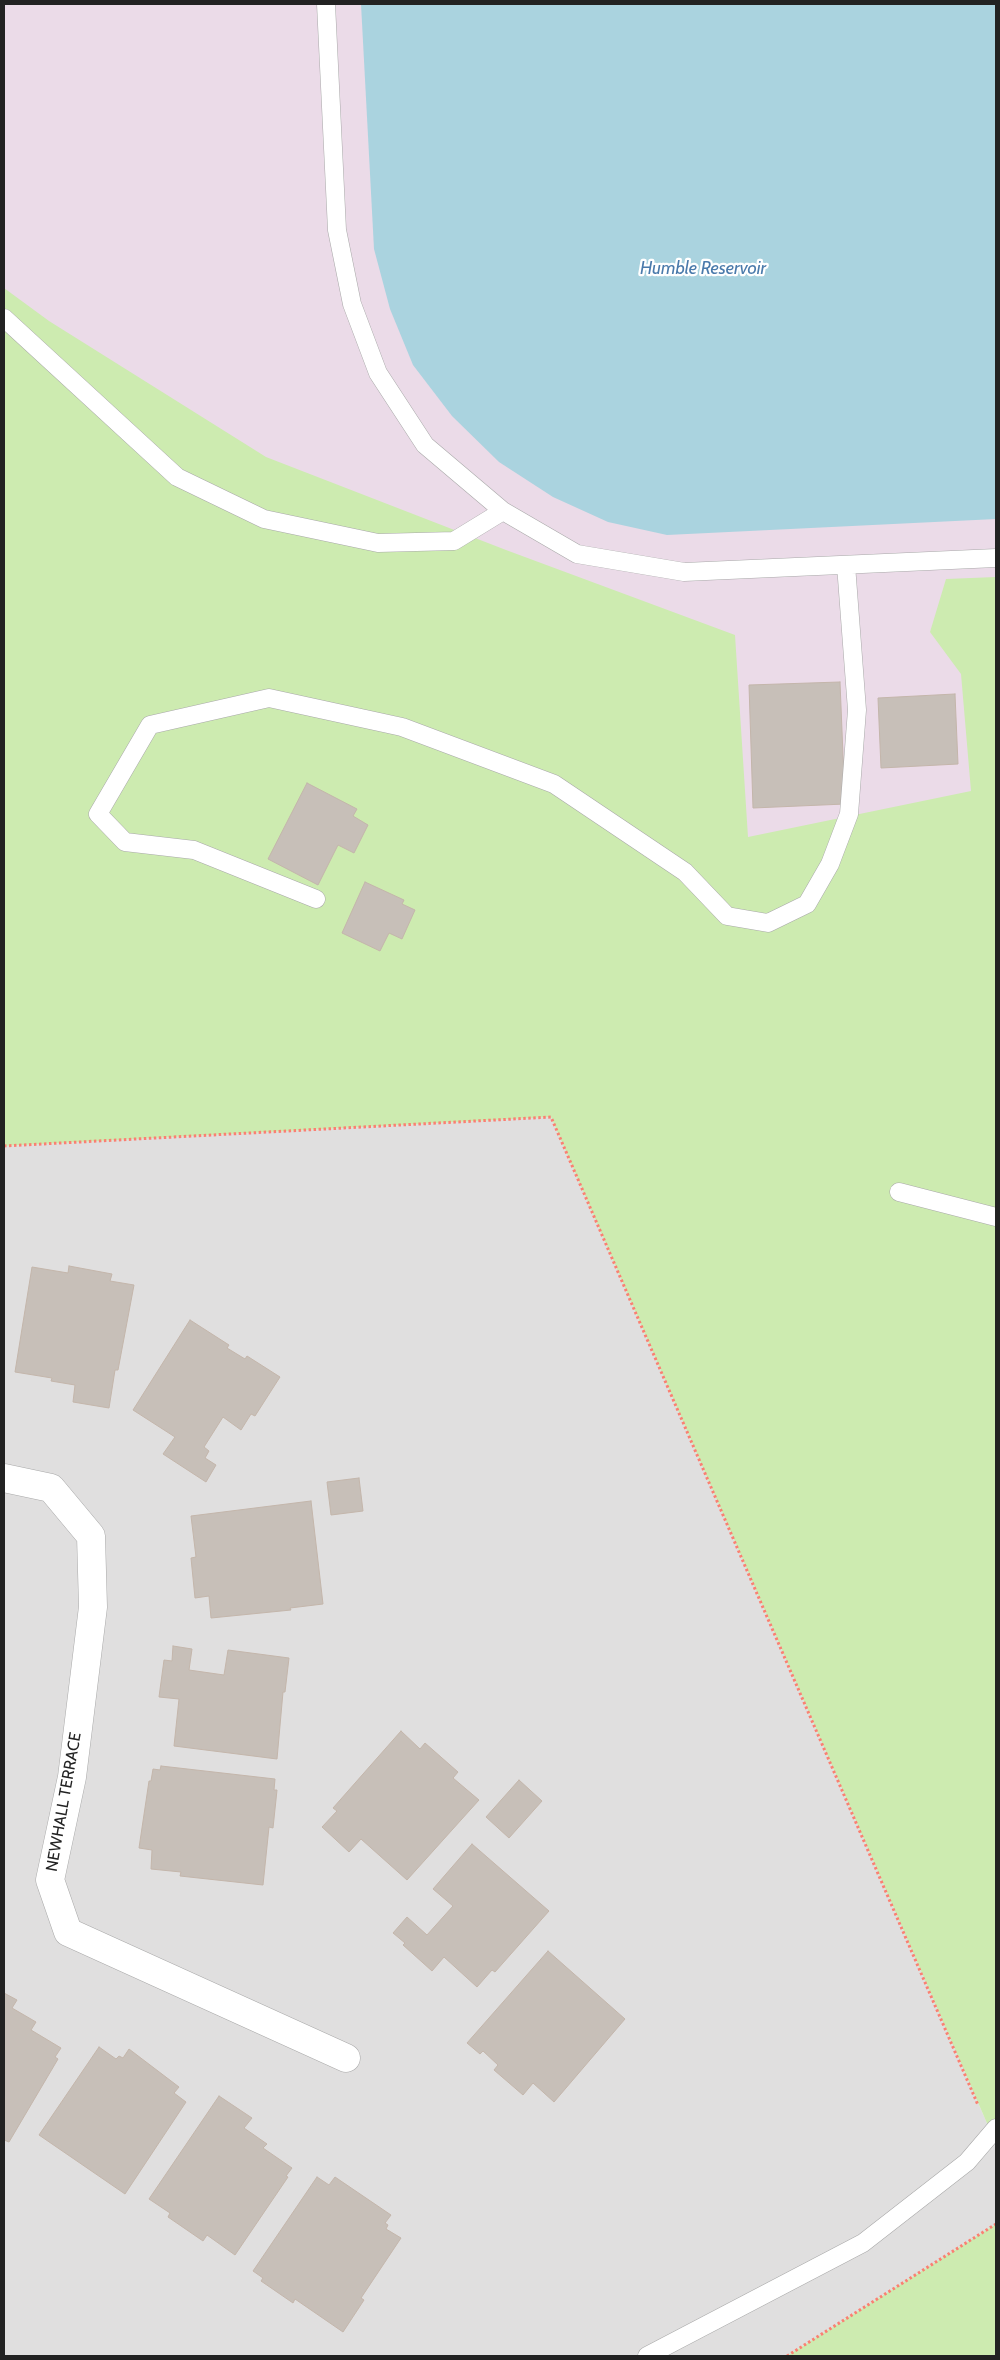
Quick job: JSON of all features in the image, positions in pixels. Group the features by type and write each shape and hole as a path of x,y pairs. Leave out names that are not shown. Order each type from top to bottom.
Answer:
{"street":[{"name":"NEWHALL TERRACE","path":"4,1478 51,1488 92,1536 92,1616 72,1776 50,1880 68,1932 346,2058"}],"lane":[{"path":"326,4 337,230 352,304 378,373 425,444 503,511 577,554 684,572 996,558"},
{"path":"4,318 177,477 264,519 378,543 454,541 503,511"},
{"path":"316,899 194,850 125,842 98,814 150,725 269,698 402,727 554,784 685,872 727,916 768,923 807,904 830,864 849,814 857,710 846,565"},
{"path":"899,1192 996,1218"},
{"path":"648,2356 863,2243 967,2162 994,2131"}],"path":[{"path":"4,1146 551,1117 994,2131"},
{"path":"787,2356 996,2224"}],"shaded area":[{"path":"4,4 996,4 996,798 4,1035"},
{"path":"551,1117 996,2144 996,2224 787,2356 4,2356 4,1146"}],"green space":[{"path":"4,288 49,321 266,457 506,550 735,635 748,837 971,791 961,674 930,632 946,579 996,577 996,2144 551,1117 4,1146"},
{"path":"996,2224 996,2356 787,2356"}],"water":[{"name":"Humble Reservoir","path":"361,4 996,4 996,519 667,535 608,522 553,497 499,462 452,416 413,365 390,309 374,249"}],"building":[{"path":"840,682 845,804 753,808 749,685"},
{"path":"955,694 958,764 881,768 878,698"},
{"path":"307,783 357,809 353,816 368,825 354,853 338,845 318,885 268,859"},
{"path":"365,882 404,900 402,904 415,910 402,939 389,933 380,951 342,933"},
{"path":"69,1266 112,1274 110,1281 134,1285 118,1370 115,1370 109,1408 73,1402 75,1385 51,1381 52,1378 15,1372 32,1267 68,1273"},
{"path":"190,1320 229,1345 227,1348 245,1359 247,1356 280,1377 255,1416 251,1414 241,1430 223,1417 204,1447 209,1451 205,1458 216,1465 206,1482 163,1454 175,1437 133,1410"},
{"path":"359,1478 363,1511 331,1515 327,1482"},
{"path":"311,1501 323,1604 290,1608 291,1610 211,1618 209,1596 195,1598 191,1558 196,1557 191,1516"},
{"path":"173,1646 192,1649 189,1670 224,1675 228,1650 289,1658 285,1692 283,1692 277,1759 174,1746 179,1699 159,1697 164,1660 172,1661"},
{"path":"401,1731 420,1749 425,1743 458,1772 453,1778 479,1800 407,1880 361,1839 349,1852 322,1827 337,1811 333,1808"},
{"path":"161,1766 275,1779 274,1790 277,1790 273,1828 269,1827 263,1885 180,1876 181,1872 151,1869 152,1850 139,1848 149,1781 151,1781 153,1769 160,1770"},
{"path":"519,1780 542,1801 509,1838 486,1817"},
{"path":"472,1844 549,1911 495,1972 492,1970 477,1987 444,1957 432,1971 403,1945 405,1943 393,1933 407,1917 427,1935 453,1906 433,1889"},
{"path":"548,1951 625,2019 554,2102 533,2083 523,2095 494,2070 498,2065 483,2051 480,2054 467,2043"},
{"path":"4,1993 17,2000 12,2008 36,2022 31,2030 61,2048 55,2057 58,2059 9,2142 4,2140"},
{"path":"99,2047 116,2059 119,2056 123,2058 129,2049 179,2087 174,2093 186,2102 125,2194 39,2135"},
{"path":"219,2096 252,2118 244,2128 267,2144 263,2148 292,2168 286,2176 288,2177 235,2255 207,2235 203,2241 168,2217 170,2213 149,2199"},
{"path":"317,2177 329,2185 335,2177 391,2215 385,2223 388,2225 386,2229 401,2238 361,2298 364,2300 343,2332 295,2299 293,2303 261,2281 263,2278 253,2271"}]}
